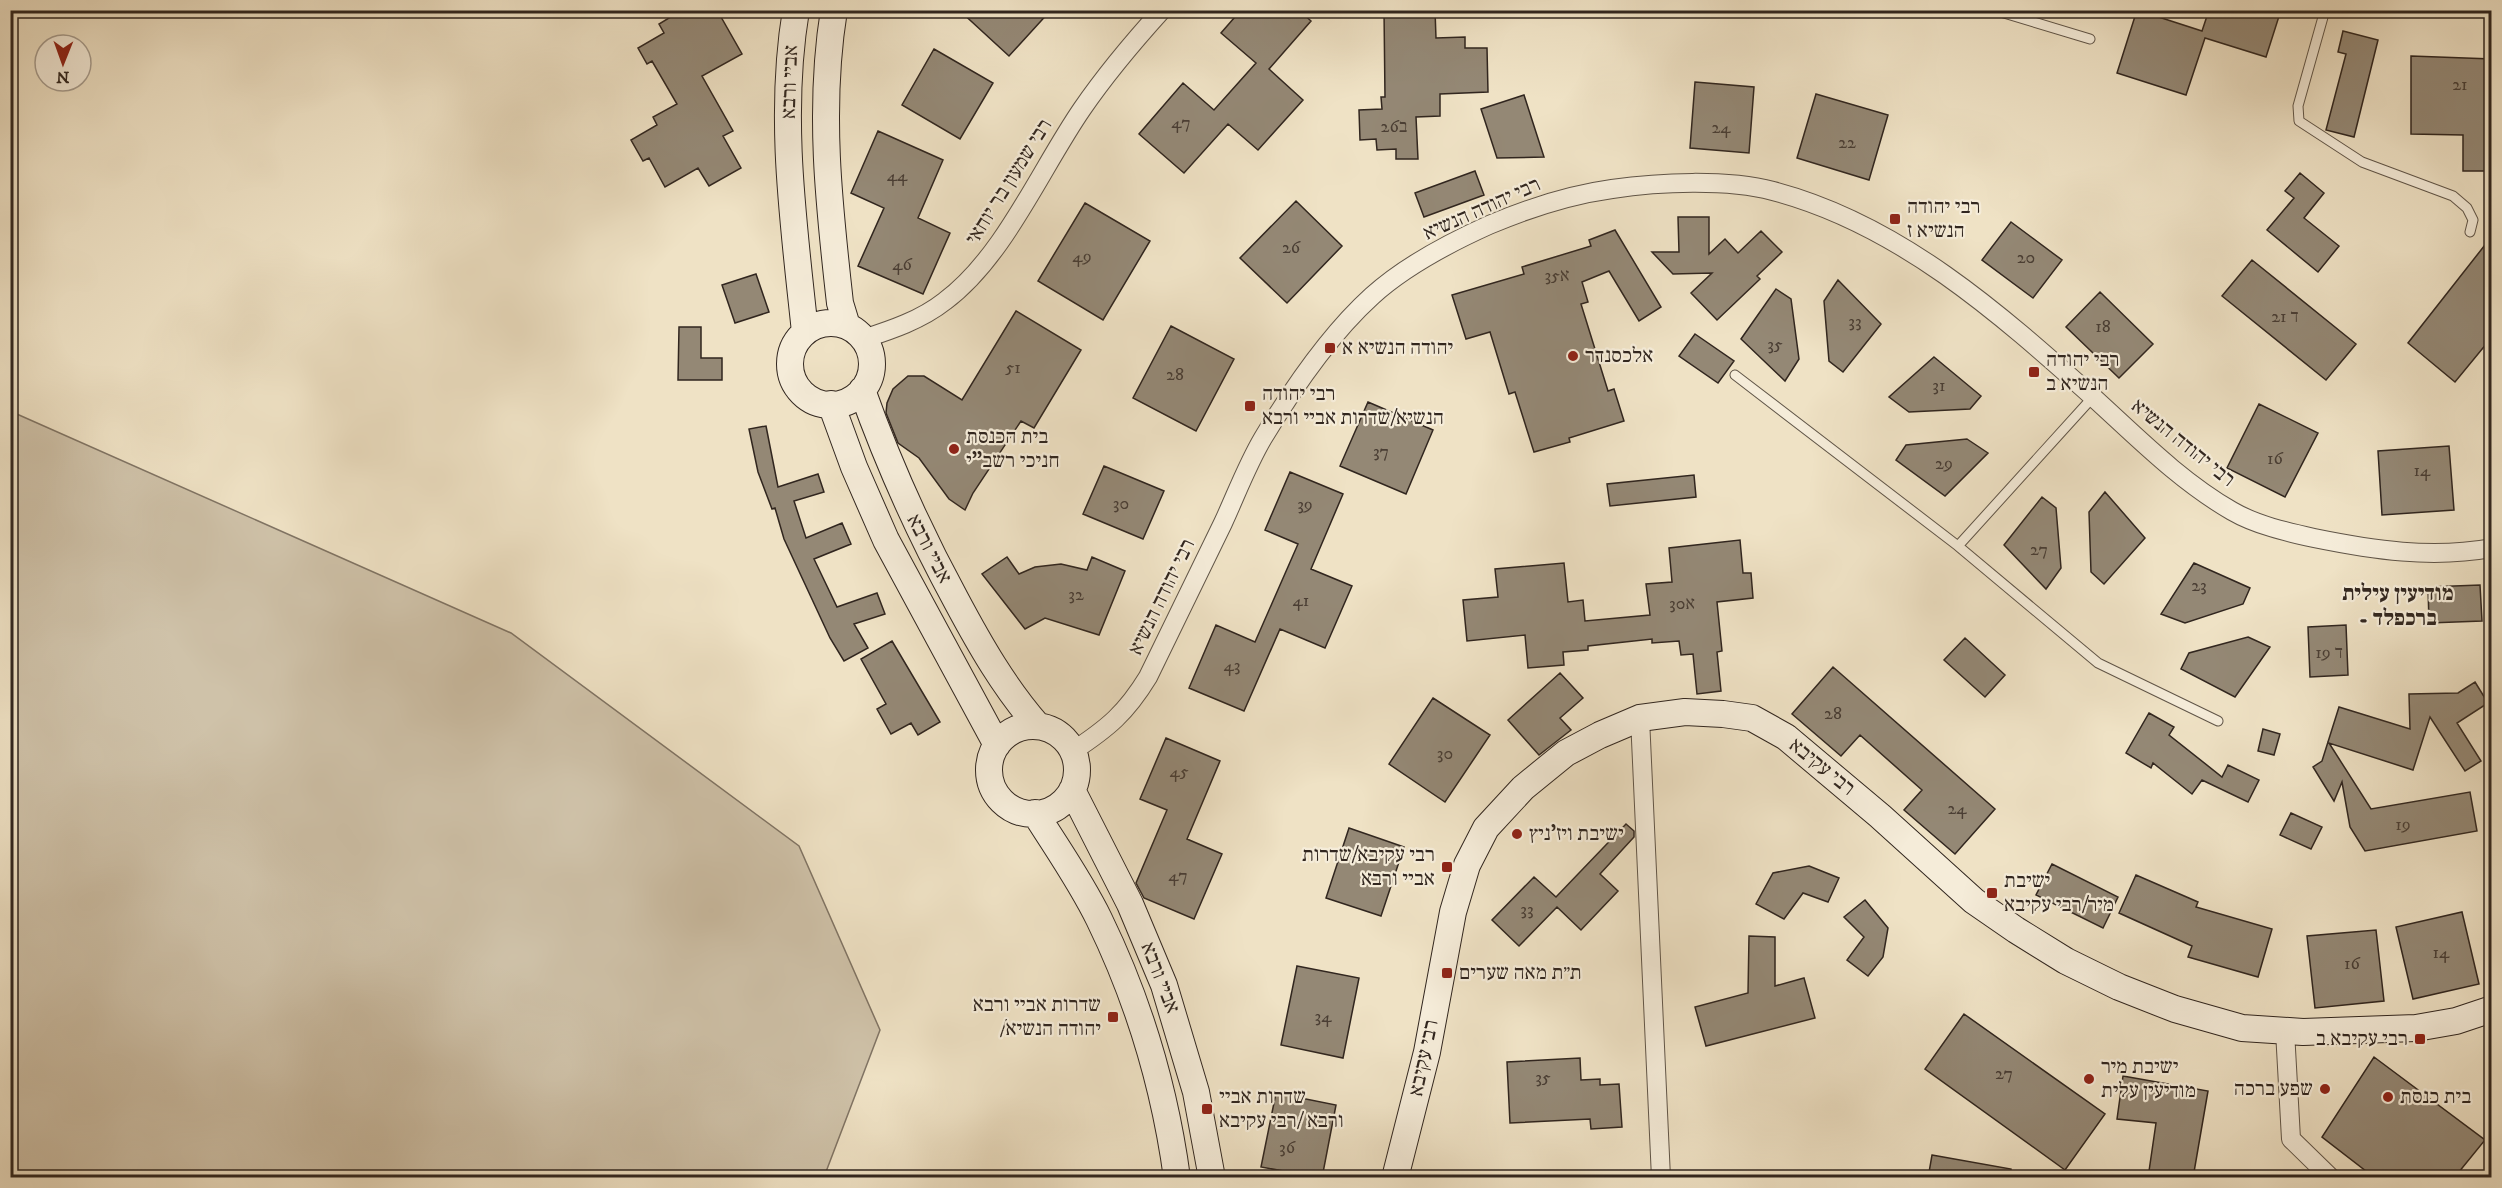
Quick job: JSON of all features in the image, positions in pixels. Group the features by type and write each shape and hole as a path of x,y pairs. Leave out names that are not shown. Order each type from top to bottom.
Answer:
{"street":[{"name":"אביי ורבא","path":"796,10 792,34 788,150 805,332"},
{"name":"אביי ורבא","path":"834,10 829,39 825,149 841,312 855,333"},
{"name":"רבי שמעון בר יוחאי","path":"855,333 887,332 917,318 945,301 982,267 1081,110 1123,53 1162,10"},
{"name":"רבי יהודה הנשיא","path":"1073,751 1108,728 1132,703 1148,677 1261,441 1296,387 1339,331 1374,294 1424,259 1466,235 1528,208 1598,190 1638,185 1701,183 1769,190 1824,207 1867,226 1963,286 2191,484 2236,514 2288,532 2365,549 2403,553 2458,553 2492,548"},
{"path":"824,323 855,333 870,350 872,365 869,379 862,390 842,403 831,404 817,402 802,393 790,372 791,354 799,337 824,323"},
{"name":"אביי ורבא","path":"862,390 885,455 916,525 998,675 1038,726"},
{"name":"אביי ורבא","path":"831,404 854,467 886,540 997,745"},
{"name":"רבי עקיבא","path":"1395,1178 1427,1052 1453,912 1467,865 1486,828 1523,788 1566,753 1640,718 1685,712 1752,718 1786,737 1829,772 1974,902 2066,961 2119,987 2175,1009 2242,1028 2285,1031 2415,1028 2456,1022 2492,1009"},
{"path":"1640,718 1662,1178"},
{"path":"1025,726 1038,726 1061,735 1073,751 1077,766 1076,780 1072,790 1059,806 1035,813 1025,813 1007,806 993,789 989,768 997,745 1011,732 1025,726"},
{"name":"אביי ורבא","path":"1072,790 1131,904 1164,986 1196,1092 1212,1178"},
{"name":"אביי ורבא","path":"1035,813 1099,919 1132,997 1162,1101 1177,1178"},
{"path":"2285,1031 2291,1139 2331,1178"}],"lane":[{"path":"1994,10 2018,14 2090,39"},
{"path":"2325,10 2298,106 2298,121 2362,162 2453,196 2467,208 2473,220 2470,232"},
{"path":"1735,375 1958,546 2098,663 2218,721"},
{"path":"1958,546 2093,397"}],"shaded area":[{"path":"10,411 511,633 799,846 880,1030 824,1177 11,1177"}],"building":[{"path":"682,10 717,10 742,54 702,76 733,131 723,136 741,168 709,186 698,168 665,187 649,158 643,161 631,140 657,125 653,117 677,104 652,61 647,64 638,48 664,33 659,24"},
{"path":"959,10 1051,10 1009,56"},
{"path":"1241,10 1299,10 1311,21 1269,69 1303,100 1258,150 1228,124 1184,173 1139,134 1183,83 1214,110 1256,63 1221,33"},
{"path":"1384,10 1435,10 1436,38 1465,37 1465,48 1487,48 1488,92 1440,94 1440,116 1416,117 1418,159 1396,159 1396,149 1377,150 1376,139 1360,140 1359,110 1382,109 1381,97 1385,97"},
{"path":"2137,10 2202,31 2209,10 2281,10 2266,57 2205,38 2186,95 2117,73"},
{"path":"2343,31 2378,40 2354,137 2326,130 2346,54 2338,52"},
{"path":"934,49 993,83 960,139 902,105"},
{"path":"2411,56 2492,59 2492,171 2463,171 2463,135 2411,134"},
{"path":"1695,82 1754,87 1749,153 1690,148"},
{"path":"1816,94 1888,115 1869,180 1797,158"},
{"path":"1524,95 1544,157 1497,158 1481,109"},
{"path":"878,131 943,160 918,218 950,233 923,294 858,266 884,208 851,193"},
{"path":"1475,171 1484,195 1424,217 1415,193"},
{"path":"2300,173 2324,193 2304,218 2339,246 2318,272 2267,230 2294,198 2285,191"},
{"path":"1296,201 1342,246 1287,303 1240,258"},
{"path":"1085,203 1150,241 1103,320 1038,281"},
{"path":"1678,217 1709,217 1709,254 1725,239 1738,253 1761,231 1782,252 1757,276 1760,279 1717,320 1691,293 1712,273 1673,274 1652,252 1679,252"},
{"path":"2011,222 2062,260 2033,298 1982,260"},
{"path":"1615,230 1661,307 1639,321 1609,271 1582,282 1588,302 1581,304 1608,391 1614,389 1624,421 1569,438 1570,442 1534,452 1515,392 1509,394 1490,332 1466,339 1452,295 1524,274 1522,267 1591,246 1589,240"},
{"path":"2492,236 2492,337 2455,382 2408,343"},
{"path":"2252,260 2356,344 2326,380 2222,296"},
{"path":"756,274 769,312 735,323 722,285"},
{"path":"1838,280 1881,324 1843,372 1829,361 1824,301"},
{"path":"1776,289 1791,299 1799,359 1785,381 1741,339"},
{"path":"2100,292 2153,344 2119,378 2066,327"},
{"path":"1016,311 1081,350 1034,428 1021,421 973,493 965,510 949,499 919,458 898,443 886,413 887,403 893,389 908,376 924,376 962,400"},
{"path":"1171,326 1234,359 1196,431 1133,398"},
{"path":"679,327 701,327 701,358 722,358 722,380 678,380"},
{"path":"1695,334 1734,361 1718,383 1679,356"},
{"path":"1934,357 1981,396 1970,409 1909,412 1889,397"},
{"path":"1368,402 1433,430 1406,494 1340,466"},
{"path":"2259,404 2318,433 2285,497 2227,468"},
{"path":"766,426 778,487 818,474 824,492 794,501 806,538 842,523 851,544 814,559 837,607 877,593 885,614 854,624 868,648 844,661 830,638 784,539 775,508 772,509 758,472 749,429"},
{"path":"1967,439 1988,453 1945,496 1896,460 1906,445"},
{"path":"2449,446 2454,510 2382,515 2378,451"},
{"path":"1104,466 1164,491 1143,539 1083,514"},
{"path":"1290,472 1343,494 1311,569 1352,586 1325,648 1280,629 1244,711 1189,688 1216,625 1255,642 1298,544 1265,530"},
{"path":"1694,475 1696,497 1610,506 1607,484"},
{"path":"2105,492 2145,538 2104,584 2091,572 2089,512"},
{"path":"2042,497 2056,508 2061,568 2046,589 2004,545"},
{"path":"1740,540 1743,573 1751,573 1753,598 1717,602 1722,651 1717,652 1721,691 1697,694 1693,654 1681,655 1679,641 1652,643 1652,639 1588,646 1588,650 1563,652 1564,665 1528,668 1525,635 1467,641 1463,600 1498,597 1495,569 1564,563 1568,602 1583,600 1585,621 1650,615 1646,584 1672,582 1669,548"},
{"path":"1007,557 1019,574 1035,567 1061,564 1087,570 1092,557 1125,571 1099,635 1045,618 1025,629 982,574"},
{"path":"2194,563 2250,588 2243,604 2185,623 2161,614"},
{"path":"2480,585 2482,621 2429,623 2428,587"},
{"path":"2346,625 2348,675 2310,677 2308,627"},
{"path":"2248,637 2270,647 2235,697 2181,669 2189,653"},
{"path":"1965,638 2005,675 1985,697 1944,660"},
{"path":"892,641 940,722 918,735 911,723 891,734 877,709 886,704 861,659"},
{"path":"1833,667 1995,809 1955,854 1904,810 1922,790 1860,735 1841,756 1792,714"},
{"path":"1560,673 1583,698 1560,718 1571,730 1539,755 1508,720"},
{"path":"2475,682 2488,703 2457,723 2481,761 2465,771 2430,717 2413,770 2329,743 2371,809 2470,792 2477,831 2365,851 2350,827 2342,782 2334,801 2313,767 2322,761 2339,707 2410,729 2409,694 2458,693"},
{"path":"1433,698 1490,735 1445,802 1389,764"},
{"path":"2149,713 2174,727 2169,735 2222,777 2228,765 2259,780 2248,802 2202,780 2192,794 2153,763 2151,768 2126,753"},
{"path":"2263,729 2280,734 2274,755 2258,751"},
{"path":"1166,738 1220,761 1187,839 1222,854 1194,919 1144,898 1136,883 1167,810 1140,799"},
{"path":"2291,813 2322,827 2311,849 2280,835"},
{"path":"1626,824 1634,831 1634,837 1600,874 1618,891 1581,930 1557,907 1519,946 1492,920 1534,877 1556,897"},
{"path":"1349,828 1404,847 1381,916 1326,898"},
{"path":"2052,864 2118,897 2103,928 2036,895"},
{"path":"1809,866 1839,878 1828,902 1803,893 1784,919 1756,904 1773,873"},
{"path":"2136,875 2198,902 2196,907 2272,929 2258,977 2188,957 2192,946 2119,913"},
{"path":"1865,900 1888,928 1883,957 1868,976 1847,960 1864,937 1844,917"},
{"path":"2462,912 2479,984 2413,999 2396,927"},
{"path":"2376,930 2384,1001 2315,1008 2307,936"},
{"path":"1749,936 1775,937 1775,986 1804,978 1815,1018 1706,1046 1695,1007 1748,993"},
{"path":"1297,966 1359,978 1343,1058 1281,1045"},
{"path":"1964,1014 2105,1114 2065,1170 1925,1069"},
{"name":"בית כנסת","path":"2374,1057 2485,1140 2454,1178 2375,1178 2322,1137"},
{"path":"1580,1058 1581,1080 1600,1079 1600,1085 1619,1084 1622,1127 1591,1129 1590,1119 1510,1123 1507,1062"},
{"path":"2123,1076 2208,1091 2193,1178 2148,1178 2156,1123 2117,1119"},
{"path":"1276,1093 1336,1105 1322,1178 1261,1167"},
{"path":"1932,1155 2011,1169 2010,1178 1928,1178"}],"place":[{"name":"רבי יהודה הנשיא ז","path":"1895,219"},
{"name":"יהודה הנשיא א","path":"1330,348"},
{"name":"אלכסנדר","path":"1573,356"},
{"name":"רבי יהודה הנשיא ב","path":"2034,372"},
{"name":"רבי יהודה הנשיא/שדרות אביי ורבא","path":"1250,406"},
{"name":"בית הכנסת חניכי רשב\"י","path":"954,449"},
{"name":"ישיבת ויז'ניץ","path":"1517,834"},
{"name":"רבי עקיבא/שדרות אביי ורבא","path":"1447,867"},
{"name":"ישיבת מיר/רבי עקיבא","path":"1992,893"},
{"name":"ת״ת מאה שערים","path":"1447,973"},
{"name":"שדרות אביי ורבא /יהודה הנשיא","path":"1113,1017"},
{"name":"רבי עקיבא ב","path":"2420,1039"},
{"name":"ישיבת מיר מודיעין עלית","path":"2089,1079"},
{"name":"שפע ברכה","path":"2325,1089"},
{"name":"בית כנסת","path":"2388,1097"},
{"name":"שדרות אביי ורבא /רבי עקיבא","path":"1207,1109"}],"district":[{"name":"מודיעין עילית - ברכפלד","path":"2398,606"}]}
